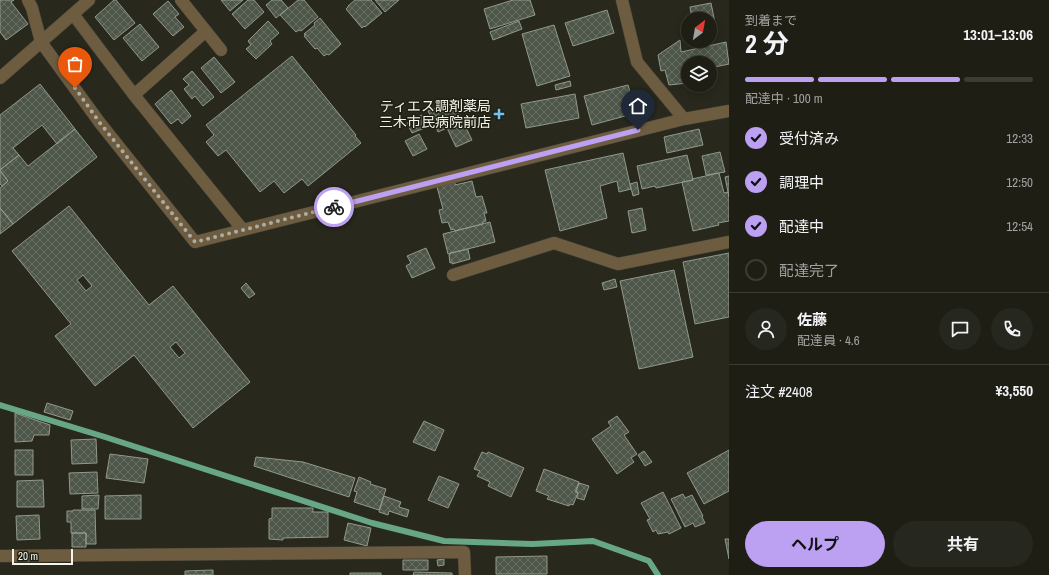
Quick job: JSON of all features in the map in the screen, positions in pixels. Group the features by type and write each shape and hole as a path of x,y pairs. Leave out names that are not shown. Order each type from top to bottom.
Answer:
{"street":[{"path":"28,0 32,8 41,42 100,123 195,242 684,119 729,111"},
{"path":"0,78 89,0"},
{"path":"181,0 221,50"},
{"path":"622,0 637,62 684,119"},
{"path":"73,14 134,95 243,230"},
{"path":"134,95 206,31"},
{"path":"454,275 554,244 618,264 729,242"},
{"path":"0,556 464,552 465,575"}],"building":[{"path":"0,0 14,0 11,2 28,24 6,40 0,32"},
{"path":"114,0 116,0 135,23 114,40 95,17"},
{"path":"221,0 243,0 230,11"},
{"path":"248,0 254,0 264,12 245,29 232,14"},
{"path":"272,0 281,0 288,8 276,18 266,5"},
{"path":"298,0 304,0 318,17 301,31 299,30 296,32 280,15"},
{"path":"355,0 371,0 382,13 362,28 346,9"},
{"path":"375,0 399,0 385,12"},
{"path":"513,0 530,0 535,15 490,29 484,9"},
{"path":"168,1 179,14 175,17 184,27 173,36 153,14"},
{"path":"711,3 713,12 691,12 690,7"},
{"path":"607,10 614,33 573,46 565,23"},
{"path":"320,18 341,44 329,55 327,54 324,56 317,48 315,49 304,36 306,35 304,34 315,25 314,23"},
{"path":"268,21 279,33 270,41 272,44 256,59 246,49 251,45 248,41"},
{"path":"519,21 522,29 493,40 490,32"},
{"path":"140,24 159,47 142,61 123,38"},
{"path":"554,25 570,76 537,86 522,34"},
{"path":"680,40 681,52 699,48 717,48 717,44 726,42 729,64 717,67 717,56 681,56 681,84 669,85 665,70 661,71 658,55"},
{"path":"292,56 361,143 308,186 302,179 284,193 274,181 260,192 226,150 218,156 206,142 214,135 206,125"},
{"path":"214,57 235,82 221,93 201,68"},
{"path":"192,71 214,97 203,106 195,96 192,99 184,89 189,85 183,79"},
{"path":"570,81 571,86 556,90 555,85"},
{"path":"40,84 75,129 57,144 42,125 13,148 19,155 0,170 0,115"},
{"path":"628,85 636,113 592,125 584,96"},
{"path":"171,90 191,116 182,124 178,119 171,124 155,104"},
{"path":"575,94 579,118 526,128 521,104"},
{"path":"452,100 472,140 456,147 447,128 438,132 428,111"},
{"path":"422,115 427,127 412,133 407,123"},
{"path":"75,129 97,157 13,224 0,208 0,188 8,181 0,170 19,155 28,166"},
{"path":"699,129 703,145 667,153 664,137"},
{"path":"419,134 427,149 413,156 405,141"},
{"path":"720,152 725,172 706,175 702,156"},
{"path":"623,153 631,189 619,192 617,181 600,186 607,218 560,231 545,170"},
{"path":"687,155 693,180 656,188 655,186 642,189 637,166"},
{"path":"0,171 8,181 2,186 0,184"},
{"path":"719,173 724,193 728,192 729,221 693,231 682,182"},
{"path":"729,176 729,197 725,177"},
{"path":"472,181 476,197 482,196 487,213 484,213 486,221 483,222 483,224 455,231 454,229 451,230 448,222 442,223 439,210 443,209 437,187"},
{"path":"637,182 639,194 633,196 630,184"},
{"path":"69,206 149,305 173,286 250,382 193,428 134,355 95,386 55,336 71,324 12,251","holes":["83,275 92,286 86,291 77,280","176,342 185,353 179,358 170,347"]},
{"path":"0,208 13,224 0,234"},
{"path":"642,208 646,230 632,233 628,211"},
{"path":"490,222 495,242 448,254 443,234"},
{"path":"426,248 435,268 412,278 406,266 411,263 407,256"},
{"path":"468,249 470,259 452,264 452,262 450,263 450,253"},
{"path":"729,253 729,317 695,324 683,262"},
{"path":"674,270 693,357 639,369 620,281"},
{"path":"615,279 617,287 604,290 602,283"},
{"path":"246,283 255,294 249,298 241,288"},
{"path":"47,403 73,411 70,420 44,412"},
{"path":"15,413 50,425 49,435 34,435 32,441 15,442"},
{"path":"617,416 629,432 624,435 637,454 631,458 634,462 617,474 592,439 611,426 608,422"},
{"path":"424,421 444,430 435,451 413,442"},
{"path":"96,439 97,463 72,464 71,440"},
{"path":"15,450 33,450 33,475 15,475"},
{"path":"729,450 729,491 704,504 687,473"},
{"path":"644,451 652,462 645,466 638,455"},
{"path":"482,452 487,454 488,452 524,468 511,497 488,486 490,482 477,476 480,471 474,469"},
{"path":"110,454 148,459 144,483 106,478"},
{"path":"256,457 303,462 355,478 349,497 254,466"},
{"path":"544,469 579,482 575,492 578,493 573,505 570,504 569,506 547,499 549,496 536,491"},
{"path":"97,472 98,493 70,494 69,473"},
{"path":"439,476 459,484 448,508 428,500"},
{"path":"359,477 371,482 370,484 386,489 379,510 354,502 357,492 354,491"},
{"path":"43,480 44,507 17,507 17,481"},
{"path":"579,483 589,486 584,500 577,498 578,492 576,492"},
{"path":"663,492 681,528 669,534 668,532 658,534 656,530 653,532 647,520 650,519 641,503"},
{"path":"683,494 685,498 692,495 705,523 695,527 693,523 685,527 671,499"},
{"path":"99,495 98,509 82,509 82,496"},
{"path":"141,495 141,519 105,519 105,496"},
{"path":"384,496 401,502 399,507 409,510 407,517 389,511 388,515 379,512"},
{"path":"272,508 313,508 313,512 328,512 328,537 283,538 283,540 269,539 269,519 272,518"},
{"path":"95,510 96,544 86,544 86,533 71,533 71,522 67,522 67,511"},
{"path":"39,515 40,539 17,540 16,516"},
{"path":"348,523 371,528 367,546 344,540"},
{"path":"72,533 86,533 86,547 72,547"},
{"path":"725,539 729,539 729,559"},
{"path":"547,556 547,574 496,574 496,557"},
{"path":"444,559 444,565 438,566 437,560"},
{"path":"403,560 428,560 428,570 403,570"},
{"path":"213,570 213,575 185,575 185,571"},
{"path":"414,572 452,573 452,575 413,575"},
{"path":"350,573 381,573 381,575 350,575"}],"waterway":[{"path":"0,405 105,437 372,523 444,541 533,544 593,541 649,561 658,575"}],"way so far":[{"path":"75,88 100,123 195,242 334,207"}],"place":[{"name":"ティエス調剤薬局 三木市民病院前店","path":"499,114"}],"route":[{"path":"334,207 638,130"}]}
